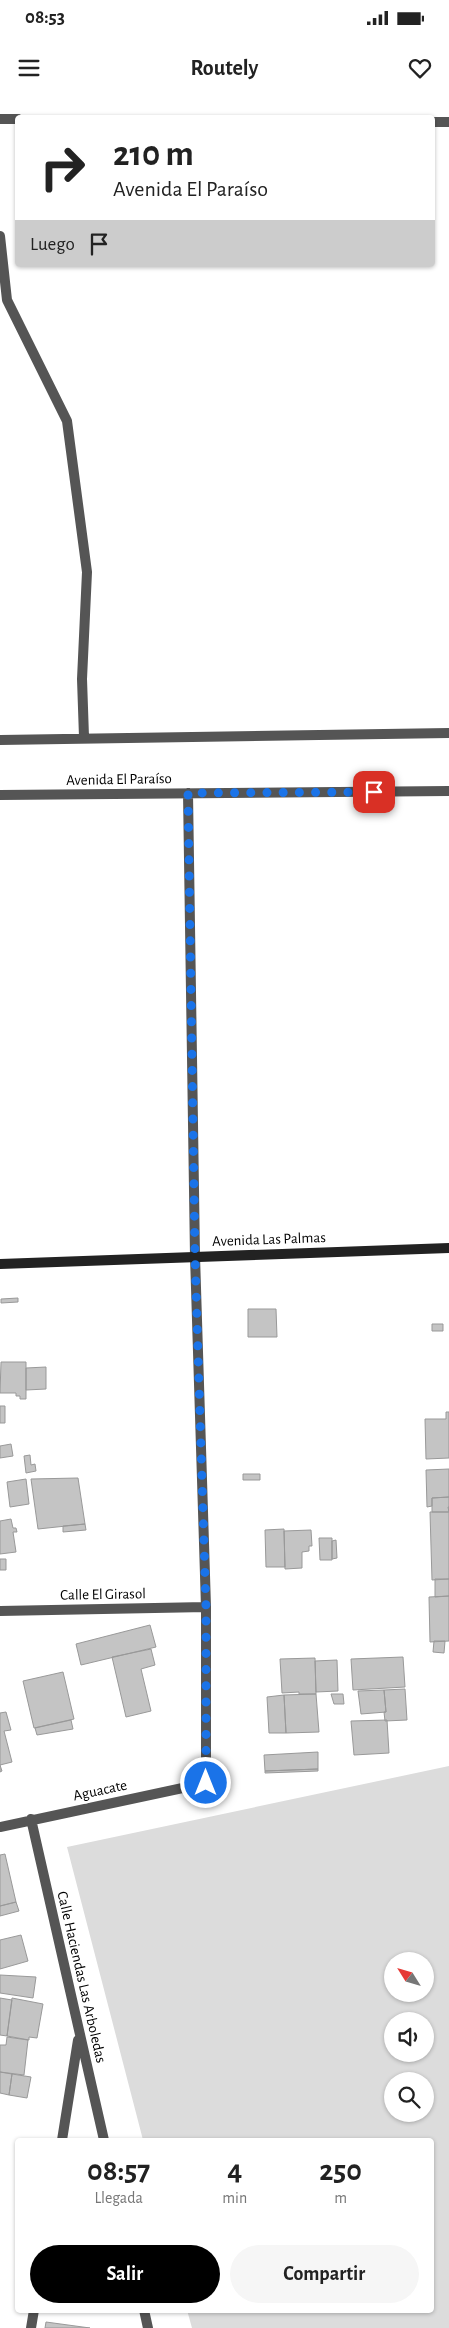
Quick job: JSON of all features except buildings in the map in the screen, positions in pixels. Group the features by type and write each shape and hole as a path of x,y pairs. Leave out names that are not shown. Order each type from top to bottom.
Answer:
{"street":[{"path":"0,119 15,119"},
{"path":"435,122 449,122"},
{"path":"0,236 6,300 67,421 87,572 82,679 84,737"},
{"path":"0,740 84,737 449,733"},
{"name":"Avenida El Paraíso","path":"0,795 449,791"},
{"path":"188,793 195,1256 206,1607"},
{"name":"Avenida Las Palmas","path":"0,1264 449,1248"},
{"name":"Calle El Girasol","path":"0,1611 206,1607"},
{"name":"Aguacate","path":"0,1827 206,1783 206,1607"},
{"name":"Calle Haciendas Las Arboledas","path":"31,1819 104,2138"},
{"path":"62,2138 79,2036"},
{"path":"32,2328 34,2313"},
{"path":"145,2313 148,2328"}],"shaded area":[{"path":"449,1766 449,2328 192,2328 188,2313 434,2313 434,2138 142,2138 67,1847"}],"route":[{"path":"206,1783 206,1607 195,1256 188,793 374,792"}]}
